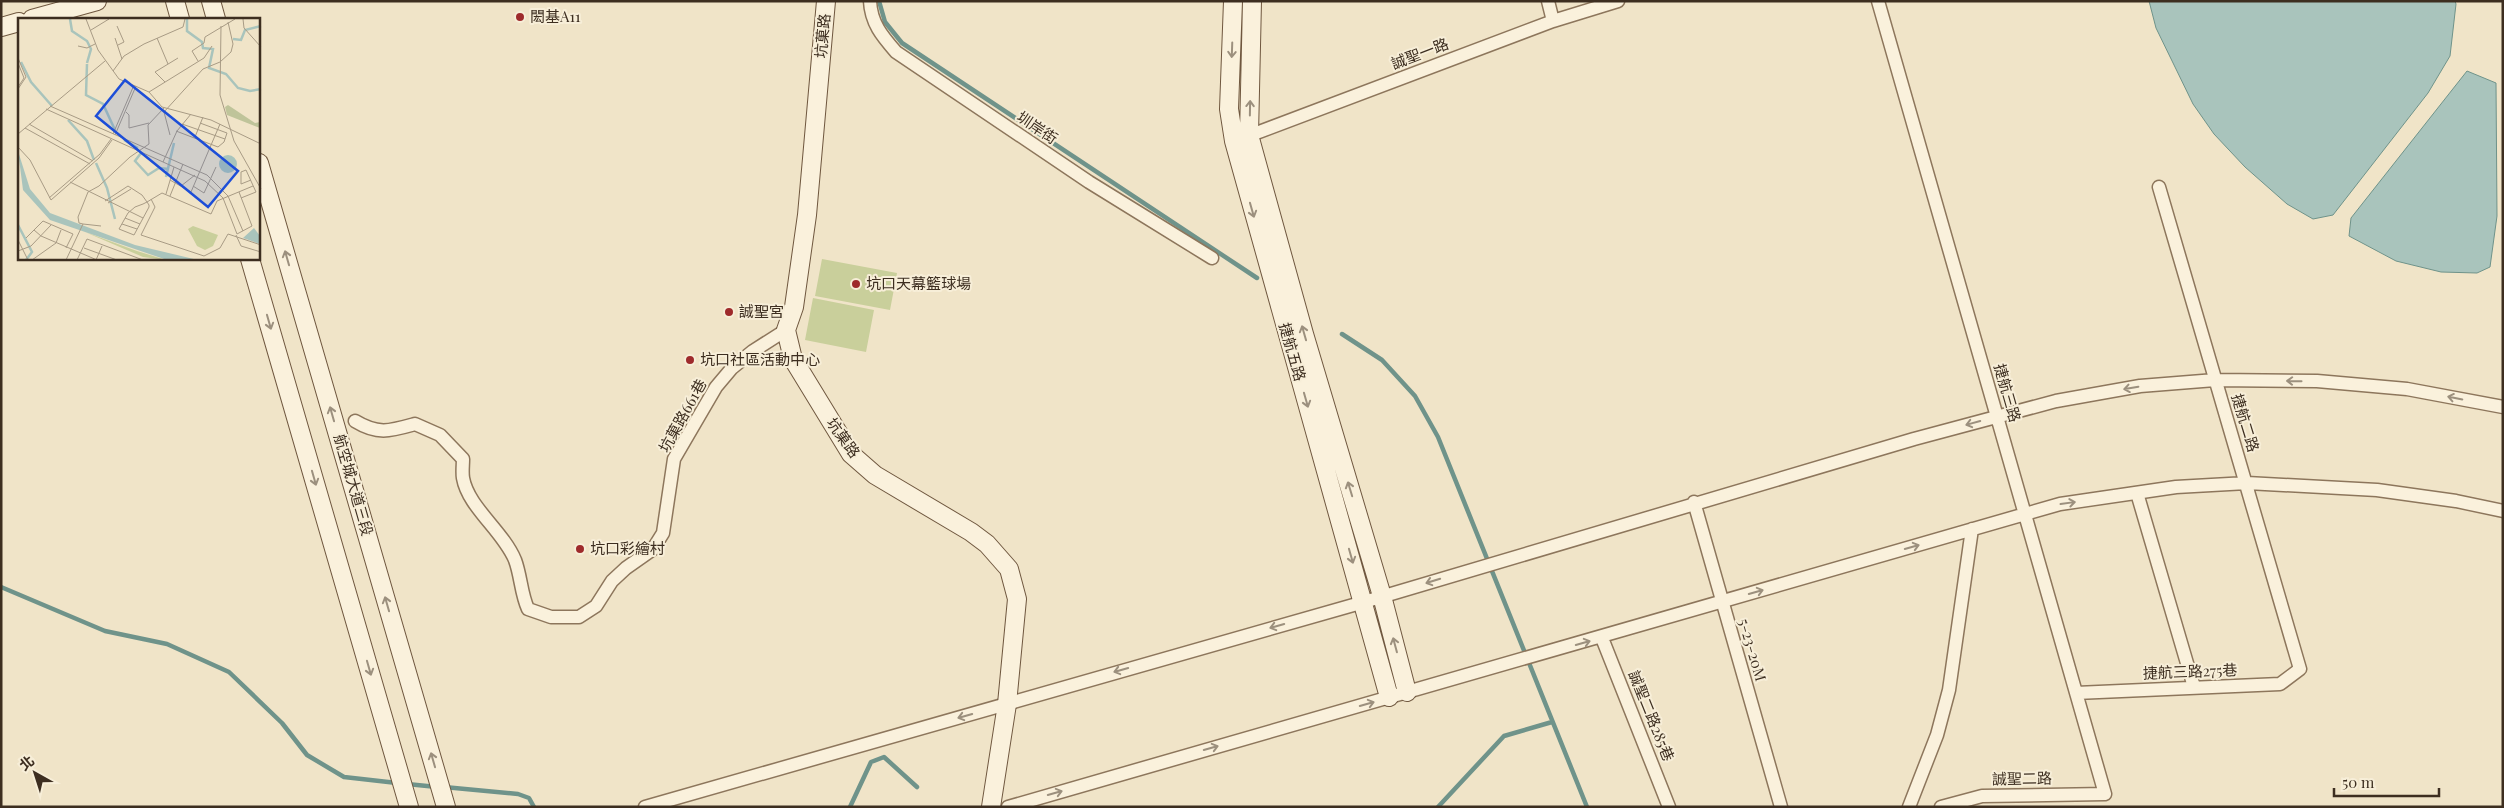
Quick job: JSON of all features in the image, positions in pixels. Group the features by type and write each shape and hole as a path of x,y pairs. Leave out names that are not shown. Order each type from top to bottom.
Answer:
{"street":[{"path":"36,18 97,1"},
{"path":"175,1 180,18"},
{"path":"211,1 216,18"},
{"name":"坑菓路","path":"826,1 807,215 794,307 786,330 793,359 851,454 875,474 972,532 987,544 1009,570 1017,599 1007,704 991,807"},
{"name":"圳岸街","path":"870,1 876,28 896,52 1089,182 1212,258"},
{"name":"捷航五路","path":"1234,1 1229,109 1241,138 1304,334 1382,596 1408,692"},
{"name":"捷航五路","path":"1252,1 1241,138 1389,697"},
{"path":"1548,1 1553,22"},
{"name":"誠聖一路","path":"1241,138 1553,22 1618,1"},
{"name":"捷航三路","path":"1878,1 2105,794"},
{"path":"1,27 18,22"},
{"name":"航空城大道三段","path":"260,167 446,807"},
{"name":"捷航二路","path":"2160,187 2300,669"},
{"path":"250,260 409,807"},
{"name":"坑菓路661巷","path":"355,421 371,431 392,431 415,424 440,435 463,459 463,479 469,495 493,524 515,561 522,596 528,609 551,617 579,617 596,606 612,581 653,549 663,533 674,459 716,387 732,368 753,351 786,330"},
{"path":"645,807 1364,602 1694,502 1996,416 2056,401 2140,386 2215,380 2317,381 2408,389 2503,407"},
{"path":"1008,807 1389,697 1602,638 2060,504 2176,487 2247,483 2377,490 2456,501 2503,511"},
{"path":"2137,493 2194,688"},
{"name":"5-23-20M","path":"1694,502 1780,807"},
{"path":"1909,807 1937,736 1949,690 1972,529"},
{"name":"誠聖二路285巷","path":"1602,638 1669,807"},
{"name":"捷航三路275巷","path":"2076,693 2280,684 2300,669"},
{"name":"誠聖二路","path":"1941,807 1982,796 2105,794"}],"green space":[{"name":"坑口天幕籃球場","path":"822,259 897,273 890,310 815,296"},
{"path":"813,298 874,310 866,352 805,340"}],"water":[{"path":"2149,1 2455,1 2456,4 2450,56 2428,93 2333,215 2313,219 2287,204 2245,167 2214,134 2193,104 2156,28"},
{"path":"2467,71 2496,83 2497,216 2490,267 2477,273 2441,272 2396,261 2349,236 2351,218"}],"waterway":[{"path":"879,1 885,22 902,43 1257,278"},
{"path":"1342,334 1382,360 1415,396 1438,437 1587,807"},
{"path":"1,587 105,631 167,644 229,672 282,723 307,755 344,777 397,783"},
{"path":"1438,807 1504,736 1552,722"},
{"path":"850,807 871,762 884,757 917,787"},
{"path":"407,784 437,787"},
{"path":"444,787 518,794 529,798 534,807"}],"place":[{"name":"閎基A11","path":"520,17"},
{"name":"坑口天幕籃球場","path":"856,284"},
{"name":"誠聖宮","path":"729,312"},
{"name":"坑口社區活動中心","path":"690,360"},
{"name":"坑口彩繪村","path":"580,549"}]}
